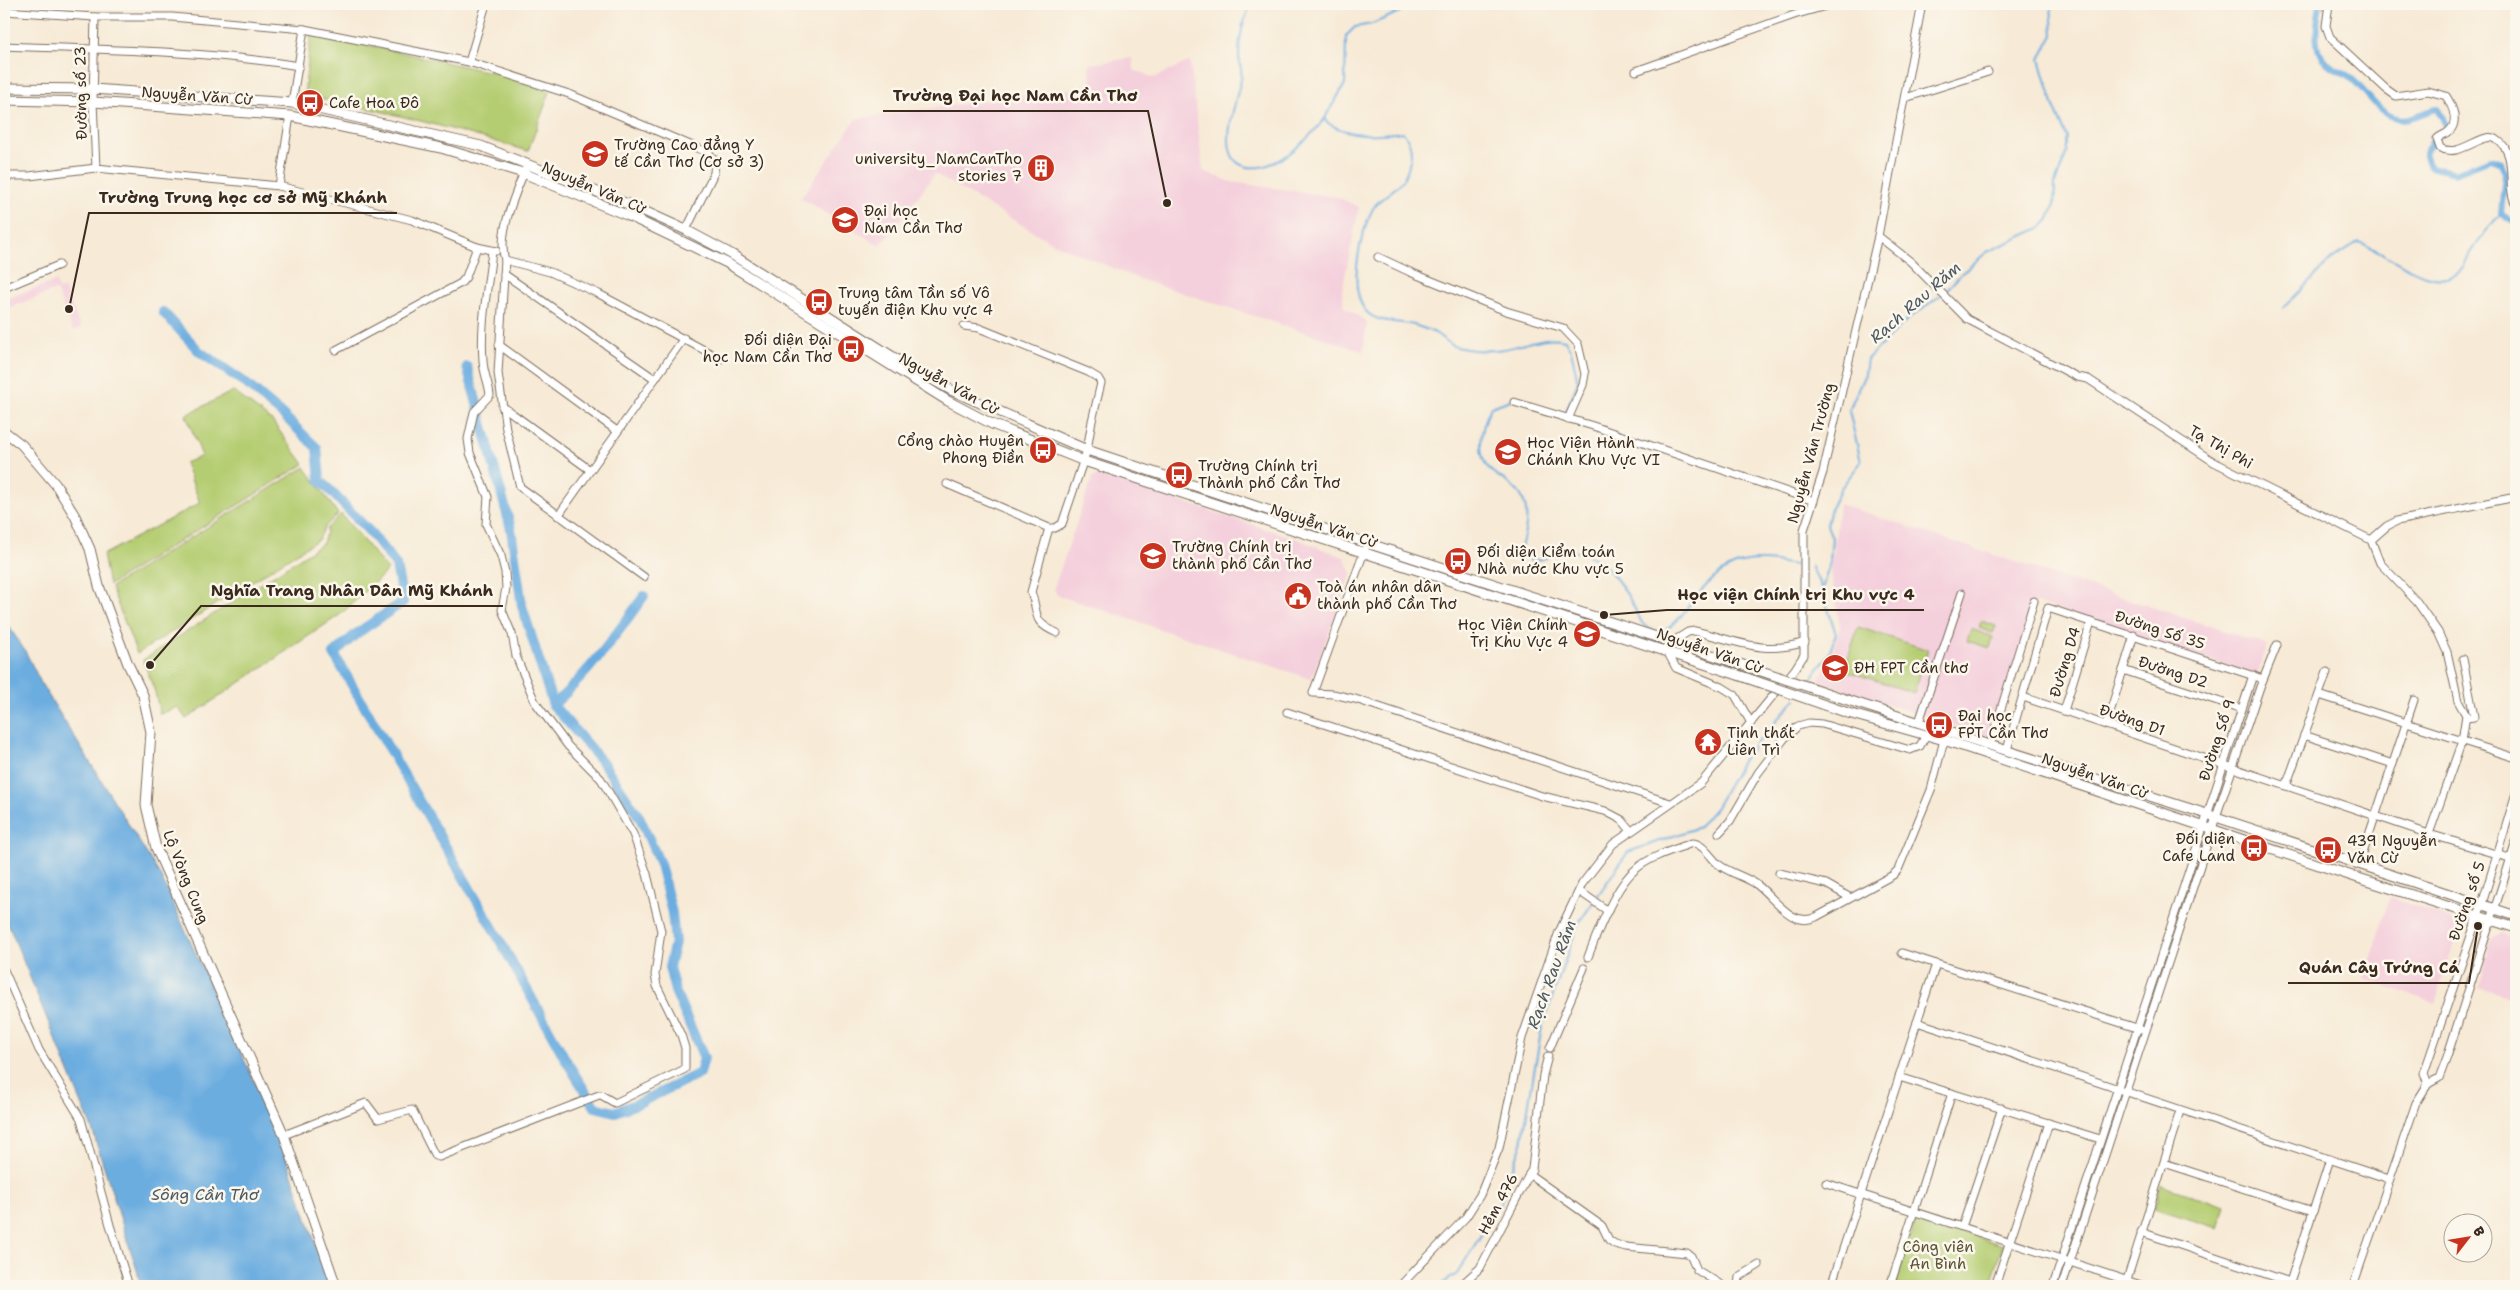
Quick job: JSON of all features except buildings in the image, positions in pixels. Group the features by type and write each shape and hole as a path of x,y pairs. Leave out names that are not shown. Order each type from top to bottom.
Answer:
{"main road":[{"name":"Nguyễn Văn Cừ","path":"4,88 93,89 292,103 481,146 633,206 686,230 731,254 901,362 953,391 1087,450 1433,565 1860,704 2212,815 2516,916"},
{"name":"Nguyễn Văn Cừ","path":"4,100 93,102 290,116 441,148 523,173 629,216 727,263 948,401 992,424 1084,461 1667,651 1848,713 1944,740 2355,877 2516,928"},
{"path":"290,116 292,103"},
{"name":"Lộ Vòng Cung","path":"4,431 22,445 56,485 76,516 90,549 99,586 128,664 142,695 151,732 146,805 156,848 284,1135 336,1286"},
{"path":"1244,514 1248,502"},
{"path":"1430,575 1433,565"},
{"path":"1566,619 1569,609"},
{"path":"2004,760 2007,750"},
{"path":"2355,877 2359,865"}],"street":[{"path":"469,62 486,4"},
{"path":"1636,71 1794,15 1834,4"},
{"name":"Nguyễn Văn Trường","path":"1400,1286 1466,1217 1480,1195 1499,1148 1522,1038 1559,932 1579,891 1613,844 1701,783 1795,669 1804,655 1804,530 1823,472 1878,236 1922,4"},
{"path":"2330,4 2326,26 2330,37 2386,89 2396,96 2428,92 2446,96 2453,108 2454,118 2449,131 2437,139 2440,148 2455,150 2487,138 2498,140 2502,144 2512,162 2514,175 2512,192 2516,204"},
{"path":"4,11 95,18 172,17 304,29 469,62 569,94 709,153 715,161 714,172 686,230"},
{"name":"Đường số 23","path":"95,18 93,102 96,168"},
{"path":"292,103 304,29"},
{"path":"4,46 198,54 260,59 299,66"},
{"path":"1905,98 1988,72"},
{"path":"279,186 290,116"},
{"path":"400,139 403,128"},
{"path":"527,164 502,238 502,251 505,260 498,373 502,406 520,487 644,577"},
{"path":"4,176 29,176 96,168 279,186 412,220 477,247 492,251 502,251"},
{"path":"629,216 633,206"},
{"name":"Tạ Thị Phi","path":"1878,236 1911,262 1968,320 2078,377 2088,380 2214,462 2371,540"},
{"path":"336,350 461,284 466,277 477,247"},
{"path":"284,1135 366,1103 378,1120 410,1110 414,1113 435,1156 439,1158 602,1095 615,1103 680,1074 685,1069 685,1048 681,1035 657,986 654,966 661,940 660,931 647,874 633,834 601,779 568,746 535,702 516,656 512,634 502,610 506,588 505,572 501,556 486,524 488,497 468,447 468,434 474,412 488,398 490,391 482,359 483,319 492,251"},
{"path":"727,263 731,254"},
{"path":"1378,257 1506,311 1563,328 1578,344 1585,374 1583,385 1568,419"},
{"path":"505,260 550,272 599,294 721,359"},
{"path":"4,288 59,265"},
{"path":"504,274 655,379"},
{"path":"947,484 1049,528 1055,528 1065,520 1084,461 1092,421 1100,394 1100,380 1088,372 979,328 964,326"},
{"path":"558,516 684,338"},
{"path":"499,345 617,431"},
{"path":"948,401 953,391"},
{"path":"1514,402 1814,501"},
{"path":"502,406 590,470"},
{"path":"2429,834 2462,741 2466,718 2458,701 2447,652 2438,632 2422,607 2380,563 2371,540 2387,526 2397,521 2516,497"},
{"path":"1049,528 1031,592 1036,602 1040,625 1057,633"},
{"path":"1367,543 1313,693 1333,694 1355,699 1670,803"},
{"path":"1919,722 1962,593"},
{"path":"1990,745 2034,601"},
{"name":"Đường Số 35","path":"2023,697 2048,608 2263,679"},
{"name":"Đường D4","path":"2064,711 2091,622"},
{"path":"1672,642 1695,630 1764,649 1783,649 1805,642"},
{"path":"2106,725 2134,635"},
{"path":"2053,1286 2066,1261 2127,1093 2212,815 2233,768 2263,679 2277,645"},
{"path":"1667,651 1676,668 1722,687 1735,695 1751,723"},
{"path":"2462,659 2474,717 2466,718"},
{"name":"Đường D2","path":"2123,670 2242,709"},
{"path":"2286,786 2327,672"},
{"name":"Đường Số 9","path":"2212,815 2224,766 2253,675"},
{"path":"2319,695 2516,758"},
{"path":"2007,750 2023,697"},
{"name":"Đường D1","path":"2023,697 2429,834 2513,859"},
{"path":"2359,865 2414,700"},
{"path":"1287,712 1542,796 1605,811 1622,820 1631,830"},
{"path":"1719,833 1730,821 1766,761 1784,738 1798,726 1809,723 1822,724 1910,750 1920,746 1926,735"},
{"path":"2304,735 2393,764"},
{"path":"1588,957 1606,910 1635,869 1663,854 1696,842 1720,865 1756,884 1788,913 1803,920 1811,919 1893,875 1901,866 1931,790 1944,740"},
{"name":"Đường số 5","path":"2516,793 2482,904 2424,1073 2428,1084 2439,1078 2442,1071 2513,859 2516,842"},
{"path":"2062,1286 2066,1261 2100,1139 2208,828"},
{"path":"1779,873 1826,884 1849,897"},
{"path":"1579,891 1606,910"},
{"path":"1902,953 2146,1030"},
{"path":"1831,1286 1936,964"},
{"path":"1550,1048 1584,968"},
{"path":"4,970 39,1050 81,1118 110,1225 129,1286"},
{"path":"1917,1022 2180,1111 2389,1178"},
{"name":"Hẻm 476","path":"1460,1286 1480,1268 1529,1174 1534,1160 1542,1075 1548,1056"},
{"path":"1899,1077 2100,1139"},
{"path":"2353,1286 2416,1103 2428,1084"},
{"path":"1890,1286 1952,1093"},
{"path":"1962,1227 2002,1108"},
{"path":"2126,1283 2180,1111"},
{"path":"1995,1286 2049,1123"},
{"path":"2141,1232 2289,1284 2330,1159"},
{"path":"2164,1163 2313,1211"},
{"path":"1529,1174 1585,1212 1602,1226 1609,1240 1615,1244 1626,1248 1687,1253 1691,1256 1697,1270 1722,1286"},
{"path":"1826,1183 2009,1242 2126,1283 2144,1286"},
{"path":"1738,1286 1739,1277 1759,1265"}],"shaded area":[{"path":"1132,58 1134,70 1154,78 1190,61 1203,171 1231,182 1337,197 1359,207 1342,291 1344,307 1367,322 1363,351 1139,279 1053,243 935,174 880,246 801,198 856,119 1091,86 1089,64"},
{"path":"56,281 59,290 64,288 81,328 73,331 56,290 9,308 5,299"},
{"name":"Trường Chính trị thành phố Cần Thơ","path":"1099,475 1294,538 1344,557 1352,573 1311,679 1057,595 1054,588 1092,478"},
{"path":"1839,504 2267,645 2257,676 2036,603 1992,738 1818,681 1831,657 1840,627 1830,568"},
{"path":"2390,897 2452,920 2459,926 2435,1003 2364,979"},
{"path":"2501,933 2516,939 2516,999 2478,986 2492,939"}],"green space":[{"path":"311,33 495,73 550,92 528,151 417,120 304,96"},
{"path":"233,391 272,421 304,464 109,585 103,555 200,503 185,463 202,456 186,415"},
{"path":"305,467 338,514 324,528 319,539 137,654 111,587"},
{"path":"341,514 388,570 341,614 186,719 178,707 160,714 155,692 143,660 323,543 327,528"},
{"path":"1981,621 1996,626 1993,633 1979,628"},
{"path":"1858,627 1928,650 1914,693 1844,670"},
{"path":"1971,629 1993,637 1990,648 1967,641"},
{"path":"2161,1185 2225,1206 2218,1228 2154,1208"},
{"name":"Công viên An Bình","path":"1917,1217 2003,1245 1990,1286 1895,1286"}],"water":[{"name":"Sông Cần Thơ","path":"4,619 25,651 42,685 160,875 279,1136 330,1286 142,1286 91,1126 4,914"}],"waterway":[{"path":"1249,4 1239,46 1241,76 1229,135 1230,149 1234,159 1244,166 1260,167 1269,165 1297,148 1326,117 1326,122 1354,133 1403,132 1411,149 1407,172 1398,186 1374,207 1369,218 1364,232 1357,267 1359,299 1366,311 1376,318 1426,329 1448,343 1466,349 1495,350 1539,340 1565,340 1571,351 1578,381 1565,414"},
{"path":"1326,116 1345,84 1346,36 1355,27 1372,24 1400,12 1405,4"},
{"name":"Rạch Rau Răm","path":"1944,293 1962,273 1987,252 2042,227 2049,219 2054,206 2055,184 2067,152 2067,137 2053,104 2040,59 2053,35 2051,4"},
{"path":"2320,4 2317,42 2322,58 2353,80 2388,115 2406,119 2437,109 2444,117 2446,129 2435,137 2425,153 2430,167 2455,173 2490,159 2501,163 2505,173 2501,214 2516,224"},
{"path":"2283,308 2333,258 2358,242 2369,246 2421,275 2447,278 2462,269 2484,234 2501,214"},
{"name":"Rạch Rau Răm","path":"1808,683 1829,654 1836,634 1822,590 1830,561 1832,538 1827,525 1831,508 1841,488 1861,462 1849,410 1865,374 1867,359 1909,318 1940,296"},
{"path":"163,312 200,352 244,382 281,413 317,448 320,480 370,532 396,565 403,602 356,634 334,654 498,937 567,1062 595,1107 615,1112 639,1103 700,1073 704,1058 675,991 669,967 675,942 672,913 660,864 640,818 603,763 553,705 522,606 511,529 467,367"},
{"path":"1539,406 1516,398 1491,407 1484,424 1481,442 1481,451 1488,468 1514,487 1523,499 1526,520 1521,548 1531,561 1566,551 1581,552 1597,560 1617,580 1630,599 1643,624 1659,633 1677,621 1702,590 1724,571 1748,562 1777,562 1795,565"},
{"path":"1811,566 1822,589"},
{"path":"553,705 590,667 644,596"},
{"name":"Rạch Rau Răm","path":"1439,1286 1457,1274 1500,1204 1522,1143 1542,1026 1578,924 1628,852 1699,827 1716,807 1745,756 1796,699"}],"place":[{"name":"Cafe Hoa Đô","path":"310,103"},
{"name":"Trường Cao đẳng Y tế Cần Thơ (Cơ sở 3)","path":"595,154"},
{"name":"university_NamCanTho stories 7","path":"1041,168"},
{"name":"Trường Đại học Nam Cần Thơ","path":"1167,203"},
{"name":"Đại học Nam Cần Thơ","path":"845,220"},
{"name":"Trung tâm Tần số Vô tuyến điện Khu vực 4","path":"819,302"},
{"name":"Trường Trung học cơ sở Mỹ Khánh","path":"69,309"},
{"name":"Đối diện Đại học Nam Cần Thơ","path":"851,349"},
{"name":"Cổng chào Huyện Phong Điền","path":"1043,450"},
{"name":"Học Viện Hành Chánh Khu Vực VI","path":"1508,452"},
{"name":"Trường Chính trị Thành phố Cần Thơ","path":"1179,475"},
{"name":"Trường Chính trị thành phố Cần Thơ","path":"1153,556"},
{"name":"Đối diện Kiểm toán Nhà nước Khu vực 5","path":"1458,561"},
{"name":"Toà án nhân dân thành phố Cần Thơ","path":"1298,596"},
{"name":"Học viện Chính trị Khu vực 4","path":"1604,615"},
{"name":"Học Viện Chính Trị Khu Vực 4","path":"1587,634"},
{"name":"Nghĩa Trang Nhân Dân Mỹ Khánh","path":"150,665"},
{"name":"ĐH FPT Cần thơ","path":"1835,668"},
{"name":"Đại học FPT Cần Thơ","path":"1939,725"},
{"name":"Tịnh thất Liên Trì","path":"1708,742"},
{"name":"Đối diện Cafe Land","path":"2254,848"},
{"name":"439 Nguyễn Văn Cừ","path":"2328,850"},
{"name":"Quán Cây Trứng Cá","path":"2478,926"}]}
